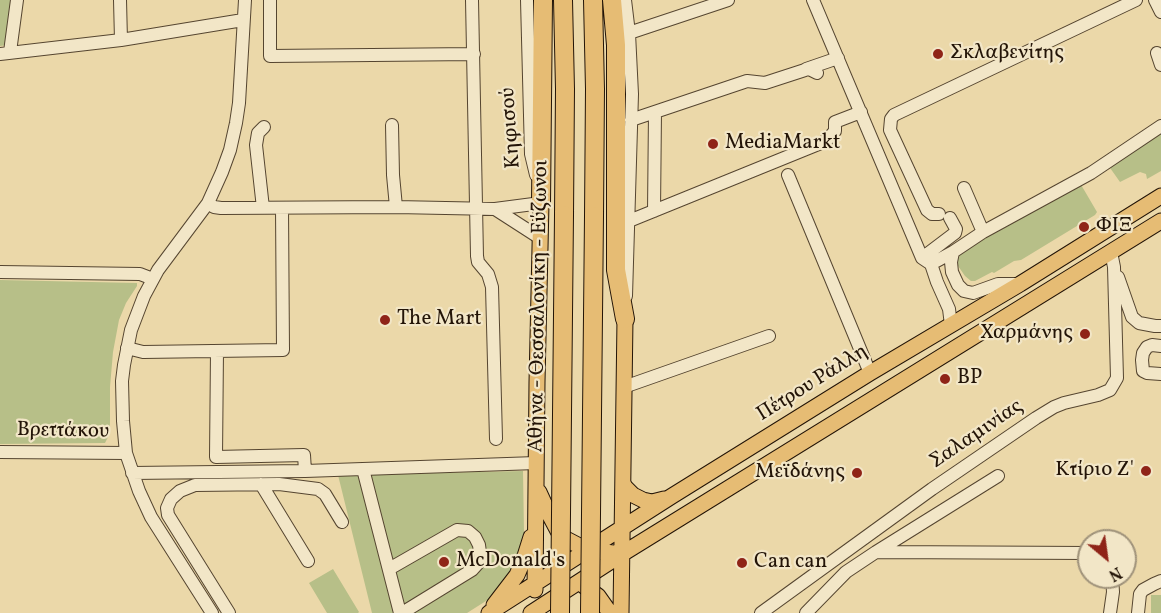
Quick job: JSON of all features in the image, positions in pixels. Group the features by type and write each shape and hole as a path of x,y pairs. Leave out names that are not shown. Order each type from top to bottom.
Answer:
{"highway":[{"path":"541,203 543,0"},
{"name":"Αθήνα - Θεσσαλονίκη - Εύζωνοι","path":"560,613 565,89 563,0"},
{"path":"590,613 596,89 593,0"},
{"path":"612,0 616,45 616,270 625,319"}],"main road":[{"name":"Πέτρου Ράλλη","path":"489,613 622,527 870,373 1020,284 1161,196"},
{"name":"Κηφισού","path":"533,612 541,203"},
{"path":"533,612 622,554 1113,259 1161,221"},
{"path":"621,613 625,319"},
{"path":"536,463 541,498 564,538 587,550 622,554"},
{"path":"623,483 633,495 643,500 652,502 672,496"},
{"path":"489,613 516,575 525,556 536,520"},
{"path":"535,583 552,579 578,582 598,596 610,613"}],"street":[{"path":"17,0 5,53 121,40 243,20"},
{"path":"120,0 121,40"},
{"path":"212,613 151,517 132,473 126,453 122,381 127,348 136,314 166,258 208,203 224,166 236,123 241,80 245,0"},
{"path":"270,0 270,56 474,54"},
{"path":"472,0 478,262 488,274 492,286 496,439"},
{"name":"Κηφισού","path":"527,0 531,154 541,203"},
{"path":"625,0 632,94 625,319"},
{"path":"629,33 728,0"},
{"path":"813,0 926,261 950,309 951,325"},
{"path":"926,261 955,233 956,229 944,216 932,214 927,210 890,130 889,125 894,116 1136,0"},
{"path":"1155,0 1161,12"},
{"path":"1157,53 1161,65"},
{"path":"631,120 747,81 765,83 811,71 838,58"},
{"path":"654,211 655,112"},
{"path":"629,221 826,141 835,131 835,122 861,112"},
{"path":"392,125 396,207"},
{"path":"926,261 953,252 983,232 1091,173 1161,126"},
{"path":"263,208 256,145 258,133 264,127"},
{"path":"788,175 870,373"},
{"path":"964,188 983,232"},
{"path":"208,203 221,208 477,207 495,209 541,203"},
{"path":"127,348 143,352 284,350 282,208"},
{"path":"495,209 540,238"},
{"path":"953,252 952,272 957,285 964,291 973,293 998,284 1020,284"},
{"path":"1113,259 1124,274 1133,307 1137,313 1142,317 1161,317"},
{"path":"1113,259 1132,317 1139,323 1161,326"},
{"name":"Σαλαμινίας","path":"761,613 932,489 1036,418 1064,403 1110,390 1117,378 1113,259"},
{"path":"0,272 140,274 153,279"},
{"path":"624,387 769,336"},
{"path":"1161,346 1150,345 1144,350 1142,360 1143,370 1147,373 1161,374"},
{"path":"216,351 216,457 304,455 305,471"},
{"name":"Βρεττάκου","path":"0,452 126,453"},
{"path":"132,473 305,471 536,463"},
{"path":"363,469 389,569 401,613 472,570 481,560 479,545 468,531 457,530 389,569"},
{"path":"806,613 846,572 998,476"},
{"path":"229,613 170,518 167,508 171,499 180,491 195,485 261,484 318,489 325,494 342,522"},
{"path":"261,484 308,561"},
{"path":"876,552 1077,553"},
{"path":"1138,613 1140,594 1161,581"},
{"path":"1110,613 1113,589"}],"green space":[{"path":"0,0 14,0 7,45 0,46"},
{"path":"1161,134 1161,171 1147,179 1146,174 1140,172 1120,182 1108,165"},
{"path":"1080,183 1097,212 1095,215 1021,260 1014,261 994,273 975,281 965,276 956,263 960,253"},
{"path":"0,280 137,283 119,320 113,352 109,435 105,443 0,444"},
{"path":"523,471 524,533 517,559 509,577 497,594 467,613 372,613 338,475"},
{"path":"333,569 358,613 327,613 309,583"},
{"path":"1151,595 1161,595 1161,613 1151,613"}],"place":[{"name":"Σκλαβενίτης","path":"938,54"},
{"name":"MediaMarkt","path":"713,144"},
{"name":"ΦΙΞ","path":"1084,227"},
{"name":"The Mart","path":"385,320"},
{"name":"Χαρμάνης","path":"1085,334"},
{"name":"BP","path":"945,379"},
{"name":"Κτίριο Ζ'","path":"1146,471"},
{"name":"Μεϊδάνης","path":"857,473"},
{"name":"McDonald's","path":"444,562"},
{"name":"Can can","path":"742,563"}]}
